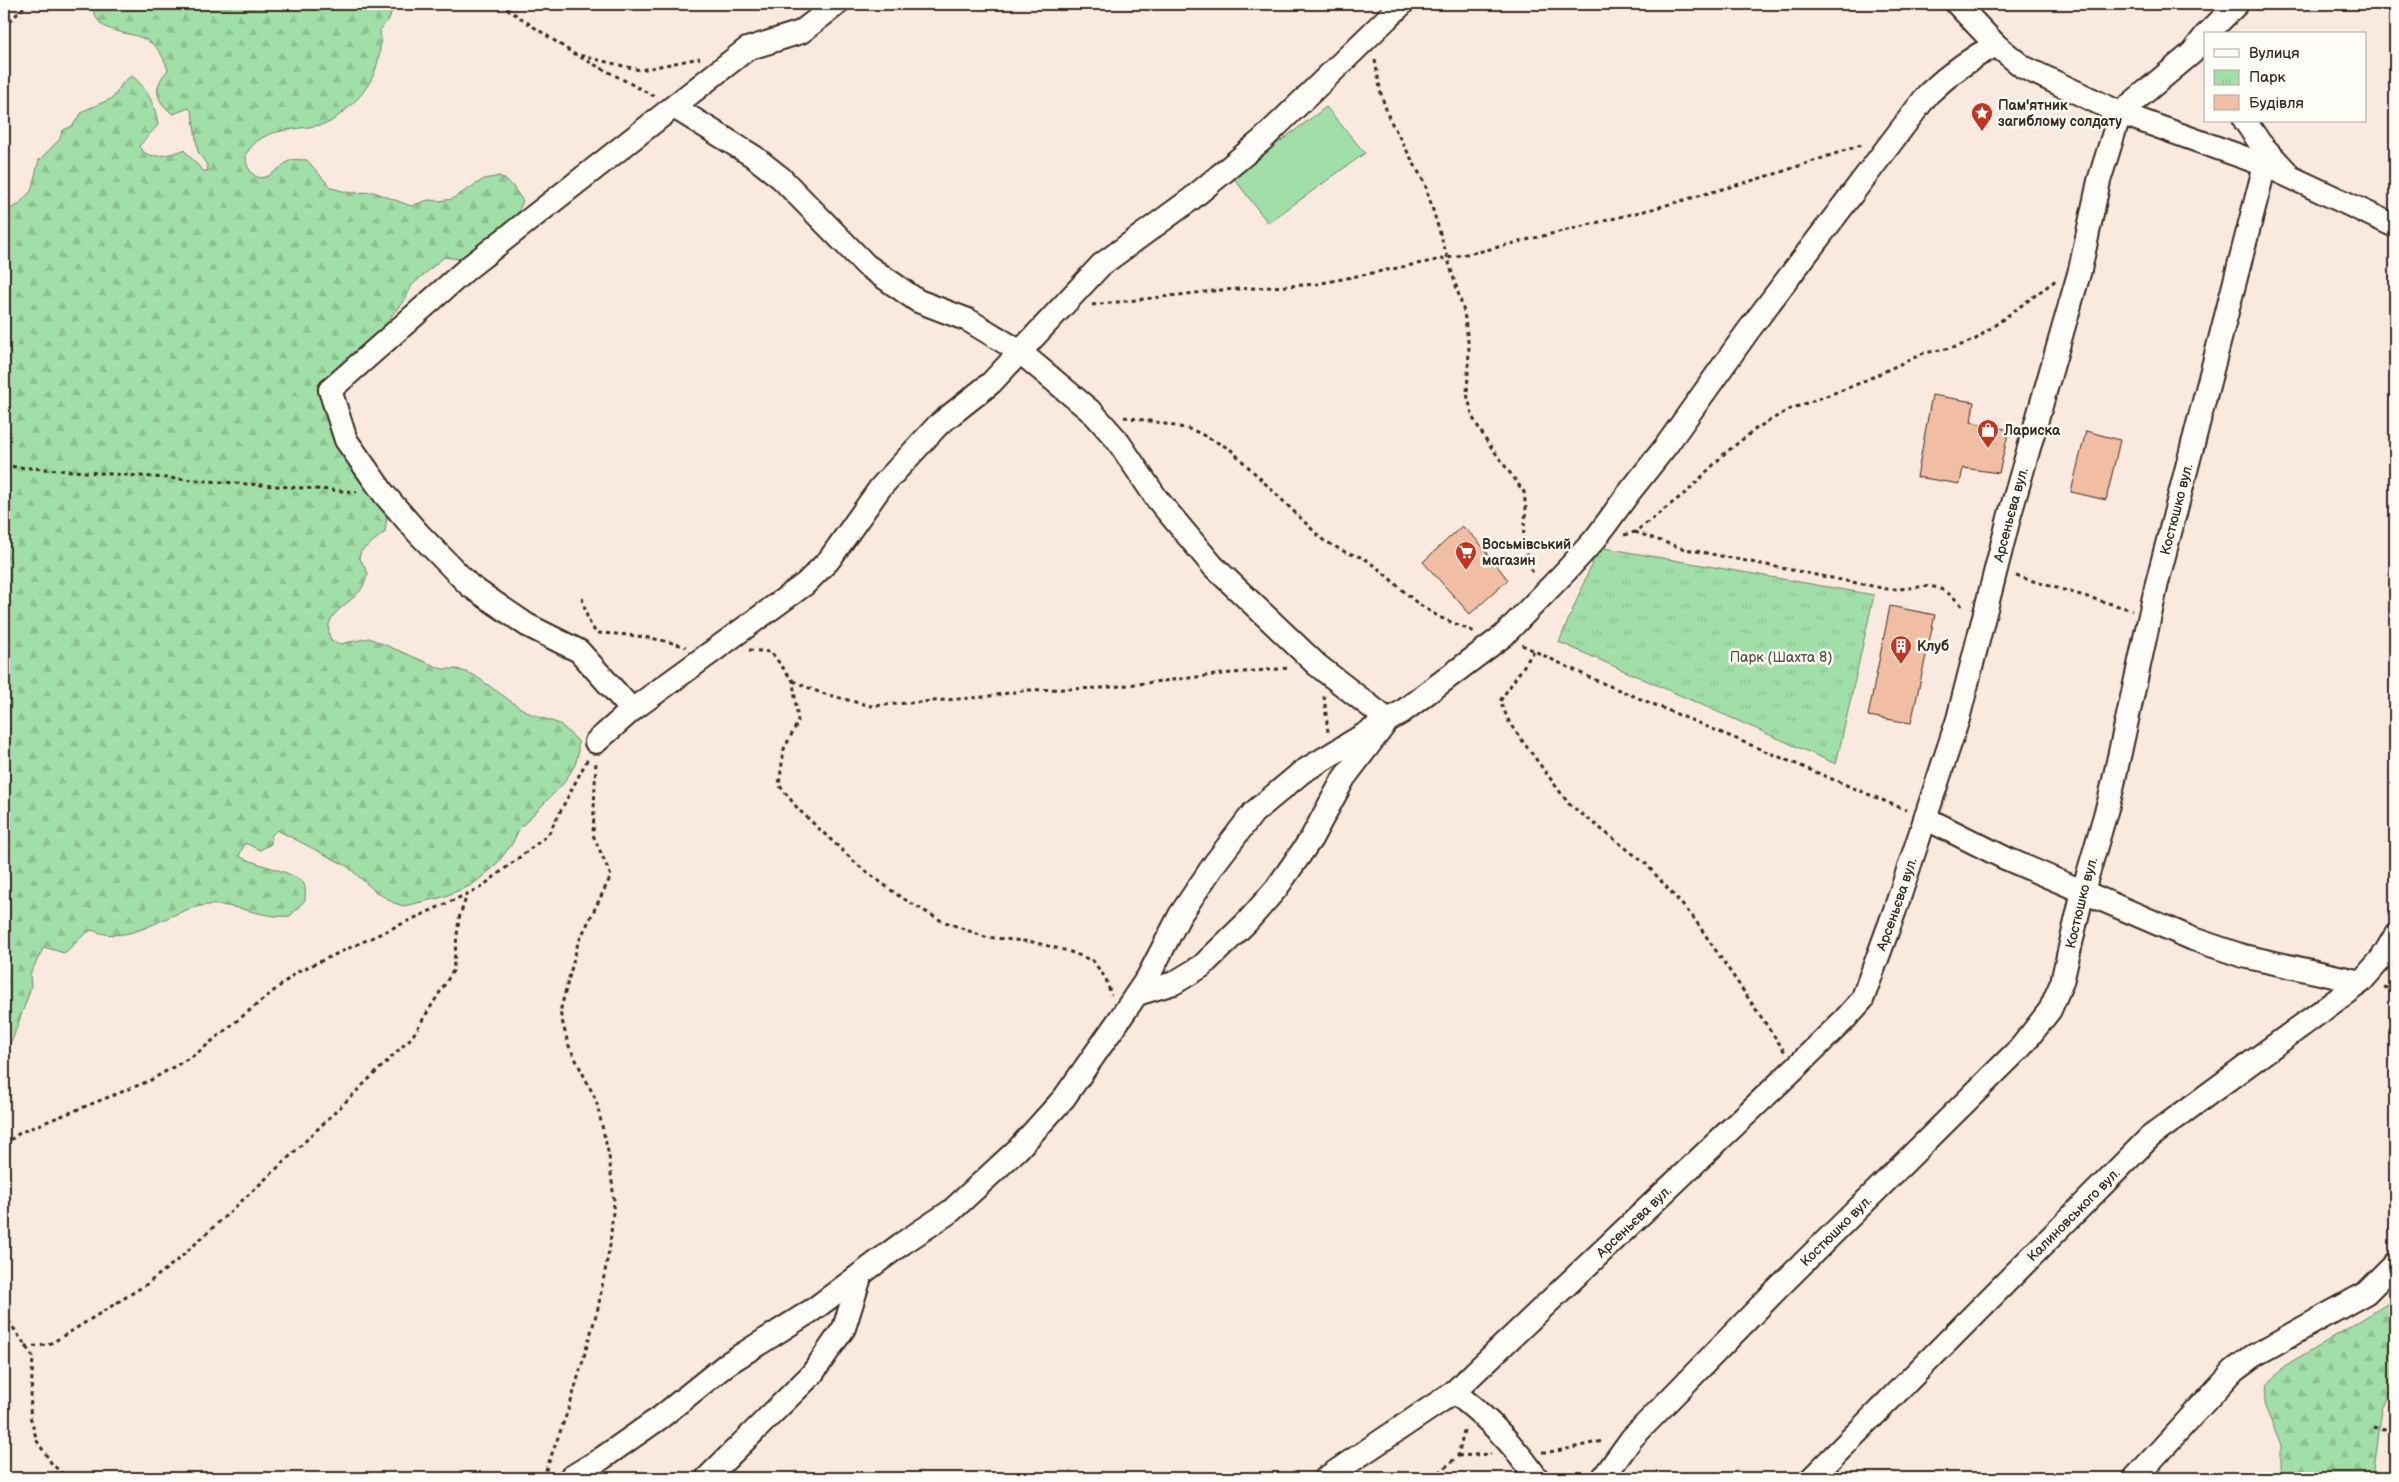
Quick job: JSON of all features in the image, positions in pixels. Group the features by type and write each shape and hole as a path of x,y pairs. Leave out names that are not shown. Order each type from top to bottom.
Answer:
{"street":[{"path":"632,710 579,651 527,624 470,586 418,533 384,494 346,440 330,390 468,268 748,49 802,32 837,4"},
{"path":"596,742 632,710 805,584 829,560 880,488 932,432 991,383 1101,265 1190,200 1262,140 1402,4"},
{"path":"1957,4 1996,45 2023,67 2120,113 2265,165 2395,226"},
{"path":"2212,31 2236,4"},
{"path":"2120,113 2192,53 2204,40"},
{"path":"570,1478 601,1460 661,1417 727,1364 814,1309 951,1211 1018,1149 1064,1098 1119,1020 1148,978 1180,915 1215,863 1253,813 1302,772 1388,720 1499,639 1546,591 1596,538 1666,446 1748,331 1928,94 1952,72 1973,57 1996,45"},
{"path":"674,107 753,156 782,178 866,265 918,301 968,320 1019,351 1094,414 1117,440 1157,499 1213,566 1317,665 1388,720"},
{"name":"Арсеньєва вул.","path":"1326,1478 1462,1397 1846,1019 1862,1000 1896,910 1958,719 1996,570 2080,270 2099,181 2120,113"},
{"path":"2247,122 2260,143 2292,178"},
{"name":"Костюшко вул.","path":"1603,1478 1632,1438 1780,1286 2021,1047 2050,1010 2062,982 2083,891 2110,798 2150,615 2265,165"},
{"path":"1137,994 1174,983 1202,966 1247,922 1276,889 1311,839 1344,778 1388,720"},
{"path":"1925,818 2005,858 2193,939 2243,956 2362,982"},
{"name":"Калиновського вул.","path":"1812,1478 2150,1137 2362,982 2382,958 2395,936"},
{"path":"2135,1478 2234,1370 2253,1356 2366,1293 2395,1264"},
{"path":"707,1478 812,1374 844,1328 861,1274"},
{"path":"1462,1397 1519,1452 1537,1478"}],"path":[{"path":"4,27 27,4"},
{"path":"500,4 574,54 674,107"},
{"path":"1372,32 1381,94 1389,118 1425,184 1449,257 1464,312 1469,349 1467,394 1473,418 1486,440 1524,492 1526,510 1523,538 1529,567 1546,591"},
{"path":"574,54 640,70 708,56"},
{"path":"1058,310 1222,290 1316,284 1449,257 1656,208 1775,174 1898,132"},
{"path":"1596,538 1616,537 1635,532 1689,490 1724,454 1772,419 1788,410 1853,386 1924,353 1956,347 1976,339 2050,283 2080,270"},
{"path":"1094,414 1156,422 1193,430 1230,448 1323,540 1345,552 1364,558 1417,603 1439,617 1534,650 1593,679 1925,818"},
{"path":"4,466 384,494"},
{"path":"1635,532 1681,548 1887,589 1902,590 1922,586 1939,587 1951,594 1982,627"},
{"path":"1996,570 2150,615"},
{"path":"582,598 588,620 596,633 628,634 664,640 711,652 741,650 771,652 793,680 820,693 871,706 983,697 1028,690 1102,688 1317,665 1328,729 1326,757"},
{"path":"1534,650 1500,701 1510,724 1569,804 1646,864 1693,917 1795,1068"},
{"path":"793,680 798,722 784,749 779,785 799,810 859,866 899,896 940,920 985,937 1033,942 1068,951 1093,961 1106,978 1119,1020"},
{"path":"4,1145 21,1132 149,1081 196,1054 297,972 480,888 548,835 596,742"},
{"path":"542,1478 570,1405 598,1308 610,1245 614,1200 609,1156 596,1100 568,1044 560,1012 578,943 611,876 593,835 596,742"},
{"path":"25,1347 48,1345 147,1284 180,1258 286,1160 412,1037 452,970 459,918 467,894"},
{"path":"4,1314 33,1357 30,1416 37,1441 52,1464 67,1478"},
{"path":"1458,1456 1462,1397"},
{"path":"2374,1427 2395,1433"},
{"path":"1433,1478 1458,1456 1555,1452 1585,1443 1632,1438"}],"green space":[{"path":"90,4 390,4 392,10 389,19 380,30 377,66 361,95 334,120 328,123 272,133 262,138 246,154 250,170 254,175 263,178 291,160 307,160 331,188 351,193 374,192 411,206 428,200 452,199 484,179 500,176 511,184 523,201 494,264 478,272 461,259 444,257 412,285 406,298 391,316 388,331 326,394 387,515 385,532 361,551 359,557 368,573 363,587 332,617 329,631 331,640 340,644 369,638 442,669 457,669 474,675 531,714 560,724 578,741 578,754 575,765 563,784 519,829 512,844 494,867 472,885 443,897 404,906 394,903 376,892 347,866 277,830 271,836 271,844 260,850 245,843 239,856 285,872 304,884 305,900 290,916 267,915 223,905 200,906 133,932 120,935 92,930 64,953 44,947 30,974 31,986 27,999 13,1038 4,1052 4,212 18,205 31,191 39,160 60,139 62,131 72,126 83,111 113,98 124,81 132,76 150,98 158,125 139,146 143,151 154,156 160,156 184,150 203,171 208,171 207,165 198,152 192,112 189,108 173,114 159,98 158,87 168,70 157,48 139,37 103,26"},
{"path":"1326,107 1365,153 1268,223 1233,177"},
{"name":"Парк (Шахта 8)","path":"1599,547 1874,595 1836,764 1559,642"},
{"path":"2395,1299 2395,1385 2382,1409 2373,1478 2281,1478 2281,1446 2264,1404 2267,1385 2283,1368"}],"building":[{"path":"1932,395 1974,402 1971,422 2009,430 1999,473 1963,468 1960,484 1917,477"},
{"path":"2086,431 2120,440 2106,500 2071,492"},
{"name":"Восьмівський магазин","path":"1462,526 1478,541 1508,580 1470,614 1423,562"},
{"name":"Клуб","path":"1890,606 1935,615 1911,723 1868,716"}],"place":[{"name":"Пам'ятник загиблому солдату","path":"1982,132"},
{"name":"Лариска","path":"1988,449"},
{"name":"Восьмівський магазин","path":"1466,571"},
{"name":"Клуб","path":"1901,665"}]}
